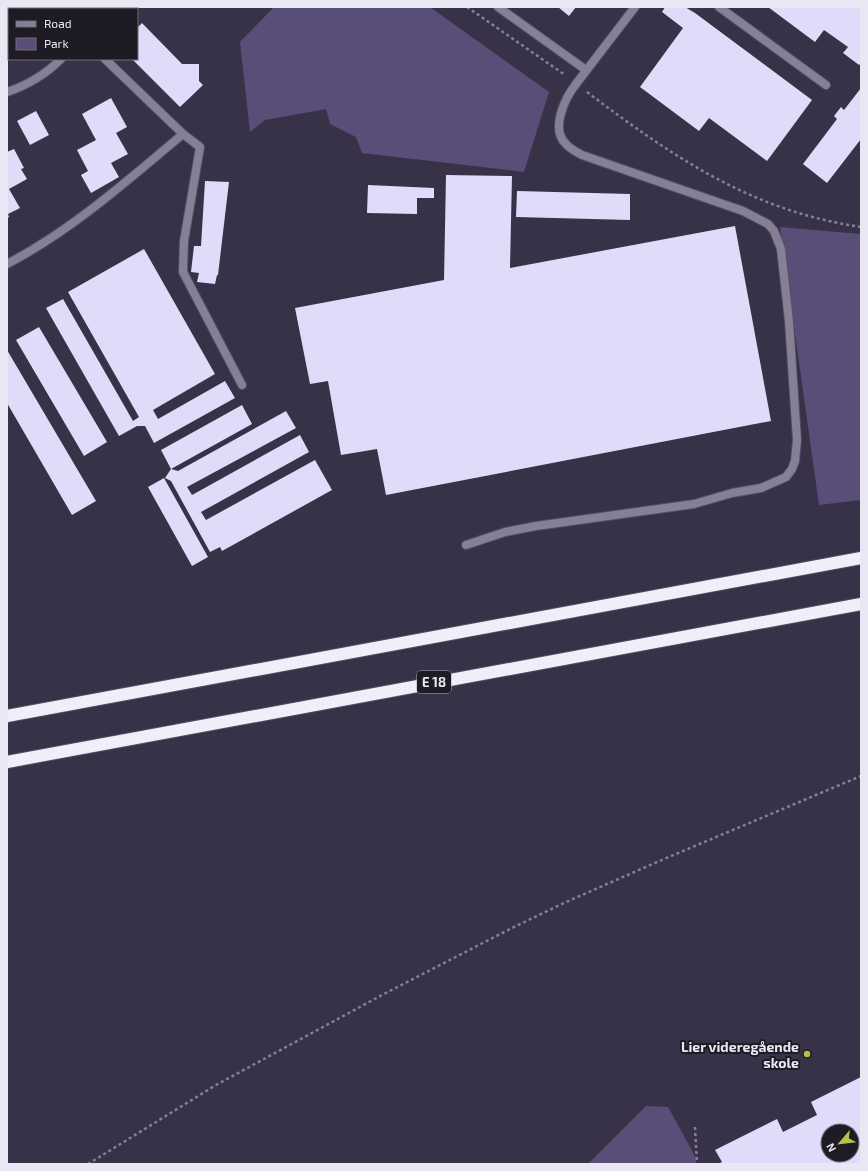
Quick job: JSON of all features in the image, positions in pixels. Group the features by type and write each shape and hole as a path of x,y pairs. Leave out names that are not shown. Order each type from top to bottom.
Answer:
{"highway":[{"path":"7,716 861,558"},
{"name":"E 18","path":"7,762 861,604"}],"street":[{"path":"498,7 586,70"},
{"path":"466,544 505,532 536,526 694,504 732,493 761,488 786,477 792,469 795,461 797,440 789,321 781,249 774,231 768,224 743,211 582,155 566,144 560,136 559,126 563,107 576,84 635,7"},
{"path":"719,7 826,85"},
{"path":"7,92 33,82 60,60"},
{"path":"106,60 183,134 200,147 184,241 183,272 242,385"},
{"path":"7,264 32,251 77,221 183,134"}],"path":[{"path":"467,7 670,151 738,190 770,205 798,215 832,223 861,227"},
{"path":"88,1164 216,1085 382,995 512,928 650,865 861,776"},
{"path":"695,1127 697,1164"}],"green space":[{"path":"274,7 430,7 549,92 524,172 362,153 356,137 330,124 326,109 265,120 250,132 240,42"},
{"path":"780,227 861,234 861,500 819,505"},
{"path":"646,1106 668,1107 694,1154 697,1164 588,1164"}],"building":[{"path":"7,7 10,8 8,8 7,39"},
{"path":"558,7 576,7 569,16"},
{"path":"665,7 685,7 695,13 812,100 767,161 709,118 699,131 640,87 683,28 662,12"},
{"path":"768,7 861,7 861,63 859,65 843,53 848,47 824,30 815,42"},
{"path":"142,23 182,64 199,64 199,81 203,85 180,107 133,60 138,60 138,27"},
{"path":"861,88 861,139 827,183 803,164 837,119 834,116 841,107 844,110"},
{"path":"111,98 127,127 116,133 128,154 111,163 119,177 91,193 81,175 88,171 77,150 96,140 82,114"},
{"path":"36,111 49,135 30,145 17,121"},
{"path":"14,149 24,168 21,169 27,179 9,189 20,208 8,214 9,217 7,218 7,152"},
{"path":"446,175 512,176 510,268 735,226 771,421 386,495 377,449 341,455 328,381 310,384 295,308 444,280"},
{"path":"205,181 229,182 218,275 215,284 197,282 199,273 191,272 194,246 201,246"},
{"path":"368,185 434,188 434,198 417,198 417,214 367,213"},
{"path":"517,191 630,194 630,220 516,217"},
{"path":"144,249 215,374 153,410 158,419 225,381 235,398 154,443 145,426 137,426 119,436 46,308 63,299 133,421 139,417 68,292"},
{"path":"39,327 107,442 84,456 16,340"},
{"path":"7,350 96,501 72,515 7,403"},
{"path":"242,405 252,424 171,469 161,450"},
{"path":"286,411 296,428 187,487 192,495 300,435 309,452 201,512 206,520 315,460 332,490 222,551 220,547 210,552 171,481 165,478 171,469 178,471"},
{"path":"164,478 208,557 192,566 148,487"},
{"path":"861,1077 861,1164 718,1164 722,1162 715,1150 777,1119 783,1132 817,1115 811,1102"}],"place":[{"name":"Lier videregående skole","path":"807,1054"}]}
